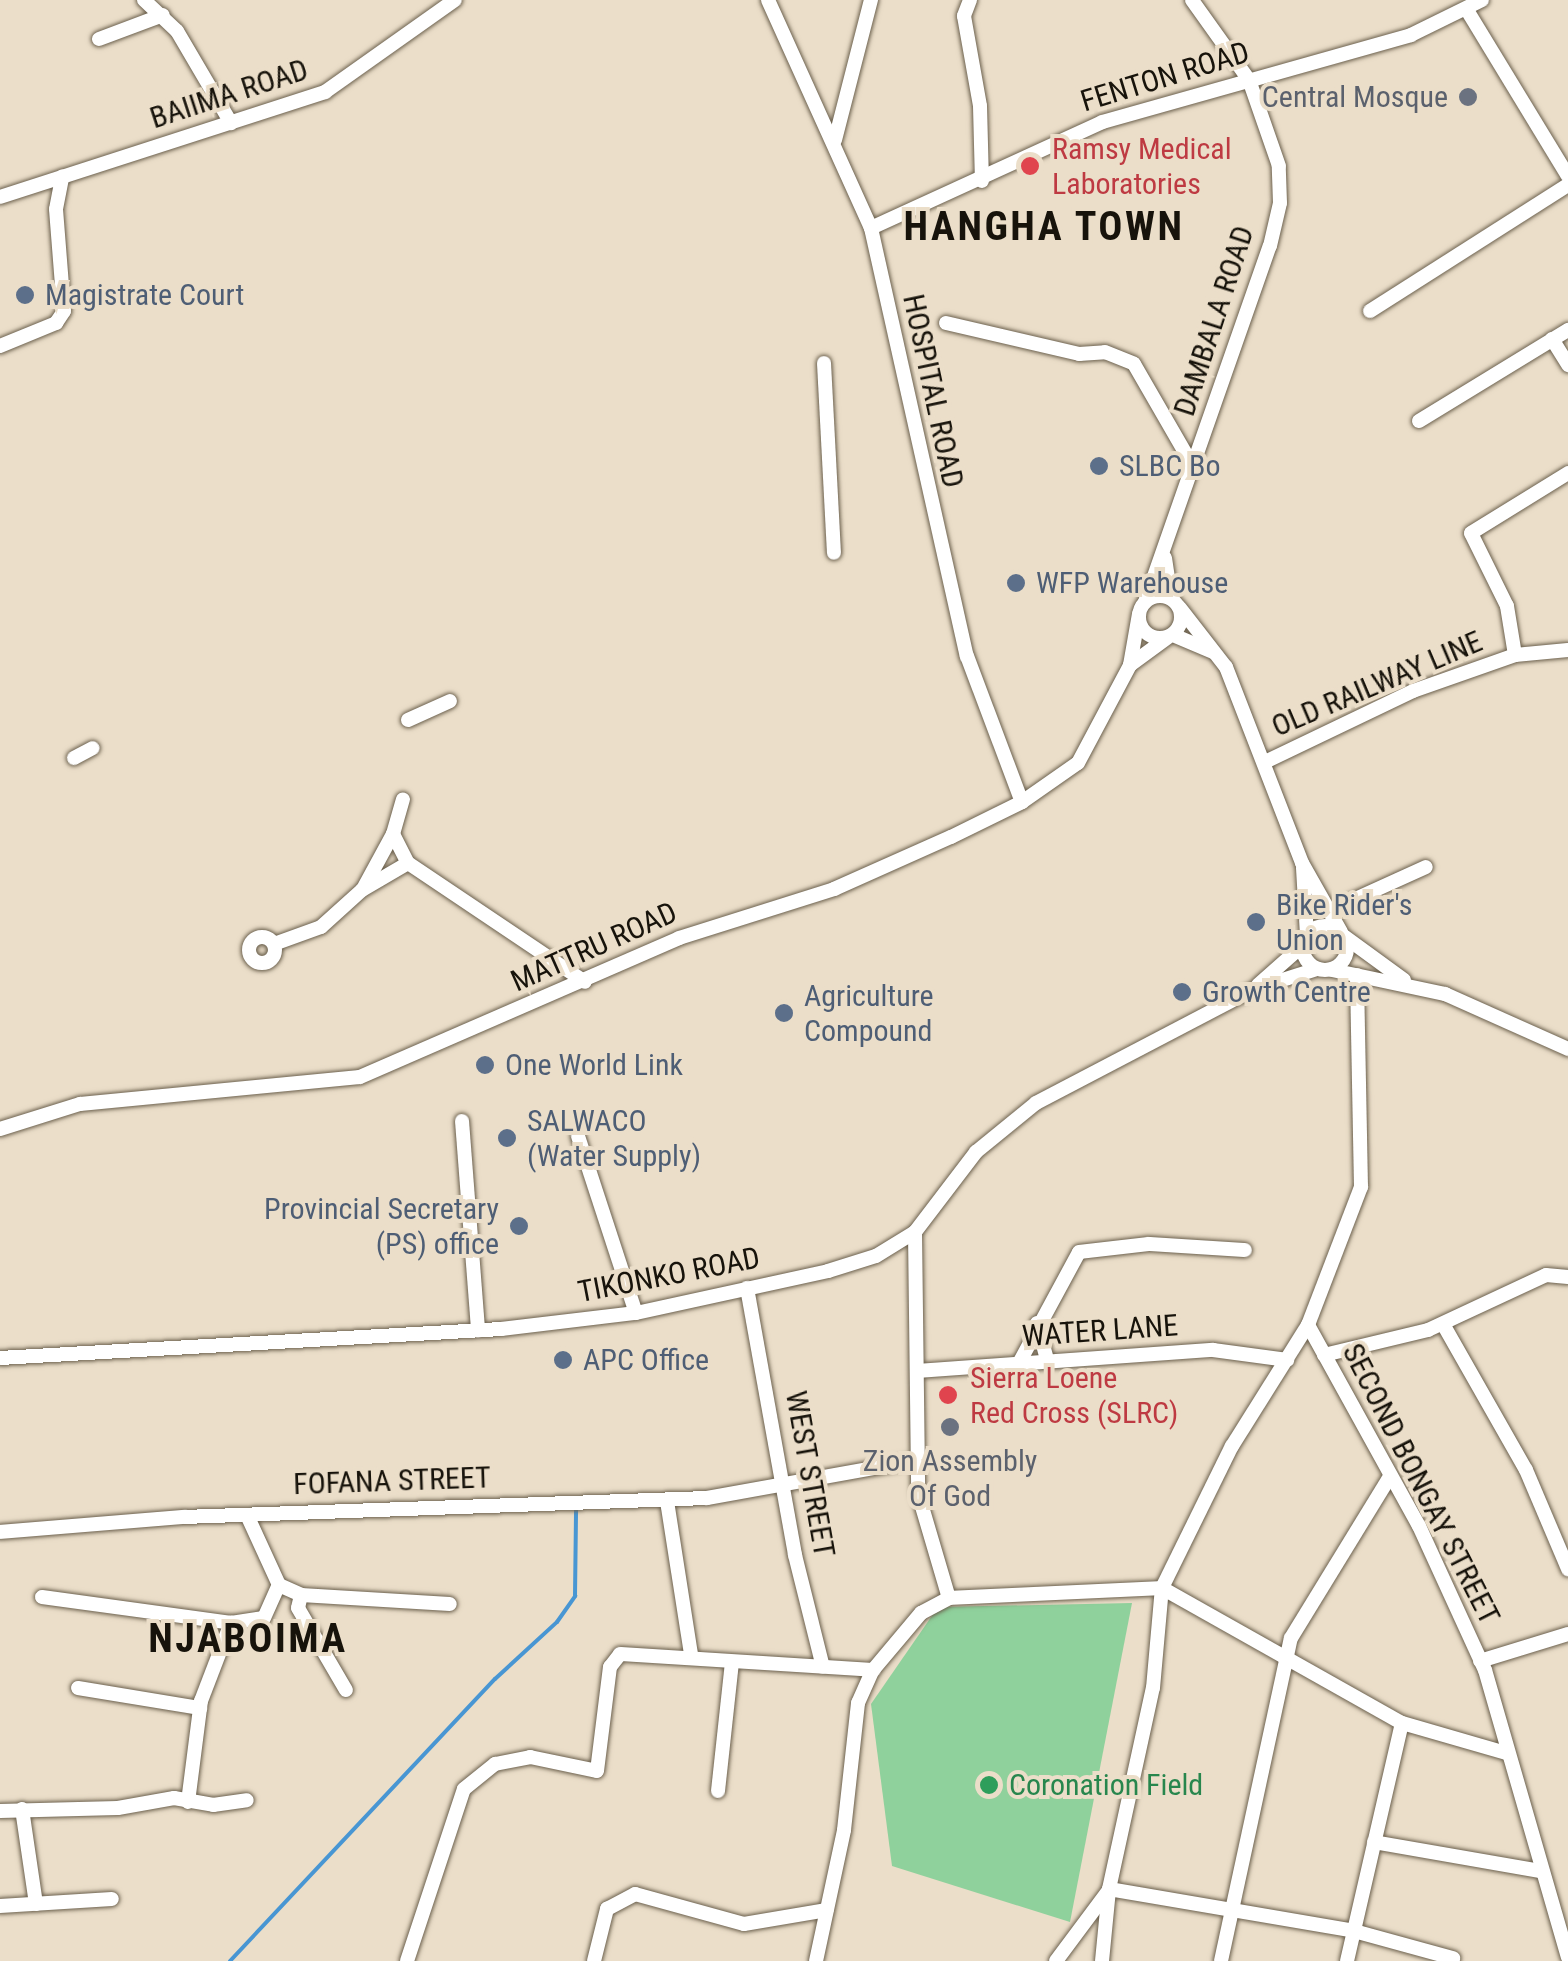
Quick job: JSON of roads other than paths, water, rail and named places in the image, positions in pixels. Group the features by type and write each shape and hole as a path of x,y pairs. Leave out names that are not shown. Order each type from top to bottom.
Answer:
{"street":[{"path":"144,0 163,15 231,124"},
{"name":"BAIIMA ROAD","path":"0,198 325,92 455,0"},
{"name":"HOSPITAL ROAD","path":"768,0 835,140 871,228 967,656 1022,802"},
{"path":"835,140 871,0"},
{"path":"970,0 964,16 980,106 982,181"},
{"name":"DAMBALA ROAD","path":"1142,608 1165,558 1280,203 1279,166 1249,80 1192,0"},
{"name":"FENTON ROAD","path":"871,228 982,181 1071,134 1407,36 1482,0"},
{"path":"1466,10 1568,176"},
{"path":"99,40 163,15"},
{"path":"0,346 56,323 64,311 56,208 62,177"},
{"path":"1370,312 1568,186"},
{"path":"946,323 1079,354 1105,352 1134,364 1194,468"},
{"path":"1419,421 1568,330"},
{"path":"1552,340 1568,365"},
{"path":"824,363 834,553"},
{"path":"1514,655 1507,606 1470,533 1568,473"},
{"name":"DAMBALA ROAD","path":"1165,558 1176,603"},
{"path":"1176,603 1142,608 1146,634 1170,636 1219,654"},
{"path":"1170,636 1176,603"},
{"path":"1176,603 1219,654 1266,762 1302,862 1331,910 1347,953 1325,969 1254,989"},
{"name":"MATTRU ROAD","path":"0,1128 80,1104 360,1077 694,933 834,889 1022,802 1078,763 1130,665 1142,608"},
{"name":"MATTRU ROAD","path":"1130,665 1170,636"},
{"name":"OLD RAILWAY LINE","path":"1266,762 1413,692 1514,655 1568,650"},
{"path":"408,720 450,702"},
{"path":"74,758 92,748"},
{"path":"362,890 393,834 403,799"},
{"path":"393,834 408,863 585,982"},
{"path":"1302,862 1305,940 1325,969 1405,981 1480,1006 1568,1049"},
{"path":"274,944 321,927 362,890 408,863"},
{"path":"1331,910 1426,866"},
{"path":"1254,989 1324,926 1342,934 1405,981"},
{"path":"1102,1961 1109,1889 1153,1688 1162,1588 1232,1446 1296,1352 1361,1188 1357,975"},
{"name":"TIKONKO ROAD","path":"0,1358 478,1330 636,1313 876,1256 914,1232 976,1152 1036,1104 1254,989"},
{"path":"462,1122 478,1330"},
{"path":"578,1136 636,1313"},
{"path":"914,1232 918,1493 949,1598"},
{"path":"1018,1365 1079,1252 1150,1244 1245,1250"},
{"path":"1324,1356 1443,1324 1546,1275 1568,1277"},
{"name":"WEST STREET","path":"747,1288 786,1486 794,1555 823,1668"},
{"path":"1038,1322 1048,1364"},
{"path":"1443,1324 1526,1470 1568,1569"},
{"name":"SECOND BONGAY STREET","path":"1308,1325 1480,1661 1568,1957"},
{"name":"WATER LANE","path":"917,1371 1214,1350 1296,1352"},
{"name":"FOFANA STREET","path":"0,1532 247,1515 667,1501 786,1486 918,1460"},
{"path":"1222,1961 1229,1912 1286,1658 1389,1478"},
{"path":"667,1501 692,1655"},
{"path":"247,1515 280,1585 301,1596 450,1604"},
{"path":"42,1597 231,1623 264,1618 280,1585"},
{"path":"816,1961 858,1703 873,1670 921,1614 949,1598 1162,1588 1402,1722 1506,1753"},
{"path":"301,1596 298,1608 346,1690"},
{"path":"188,1802 200,1708 231,1623"},
{"path":"1480,1661 1568,1634"},
{"path":"408,1961 417,1916 434,1895 450,1819 464,1789 495,1764 530,1757 597,1771 610,1667 620,1654 692,1655 732,1663 873,1670"},
{"path":"718,1791 732,1663"},
{"path":"78,1688 200,1708"},
{"path":"1348,1961 1402,1722"},
{"path":"0,1811 247,1800"},
{"path":"22,1809 36,1904"},
{"path":"1374,1842 1541,1871"},
{"path":"1109,1889 1354,1931 1453,1958"},
{"path":"1056,1961 1109,1889"},
{"path":"594,1961 607,1909 634,1894 744,1924 827,1910"},
{"path":"0,1906 112,1899"}],"waterway":[{"path":"230,1961 495,1679 557,1622 575,1596 576,1509"}],"place":[{"name":"Central Mosque","path":"1468,97"},
{"name":"Ramsy Medical Laboratories","path":"1030,166"},
{"name":"Magistrate Court","path":"25,295"},
{"name":"SLBC Bo","path":"1099,466"},
{"name":"WFP Warehouse","path":"1016,583"},
{"name":"Bike Rider's Union","path":"1256,922"},
{"name":"Growth Centre","path":"1182,992"},
{"name":"Agriculture Compound","path":"784,1013"},
{"name":"One World Link","path":"485,1065"},
{"name":"SALWACO (Water Supply)","path":"507,1138"},
{"name":"Provincial Secretary (PS) office","path":"519,1226"},
{"name":"APC Office","path":"563,1360"},
{"name":"Sierra Loene Red Cross (SLRC)","path":"948,1395"},
{"name":"Zion Assembly Of God","path":"950,1427"},
{"name":"Coronation Field","path":"989,1785"}],"district":[{"name":"HANGHA TOWN","path":"1044,227"},
{"name":"NJABOIMA","path":"248,1639"}]}
